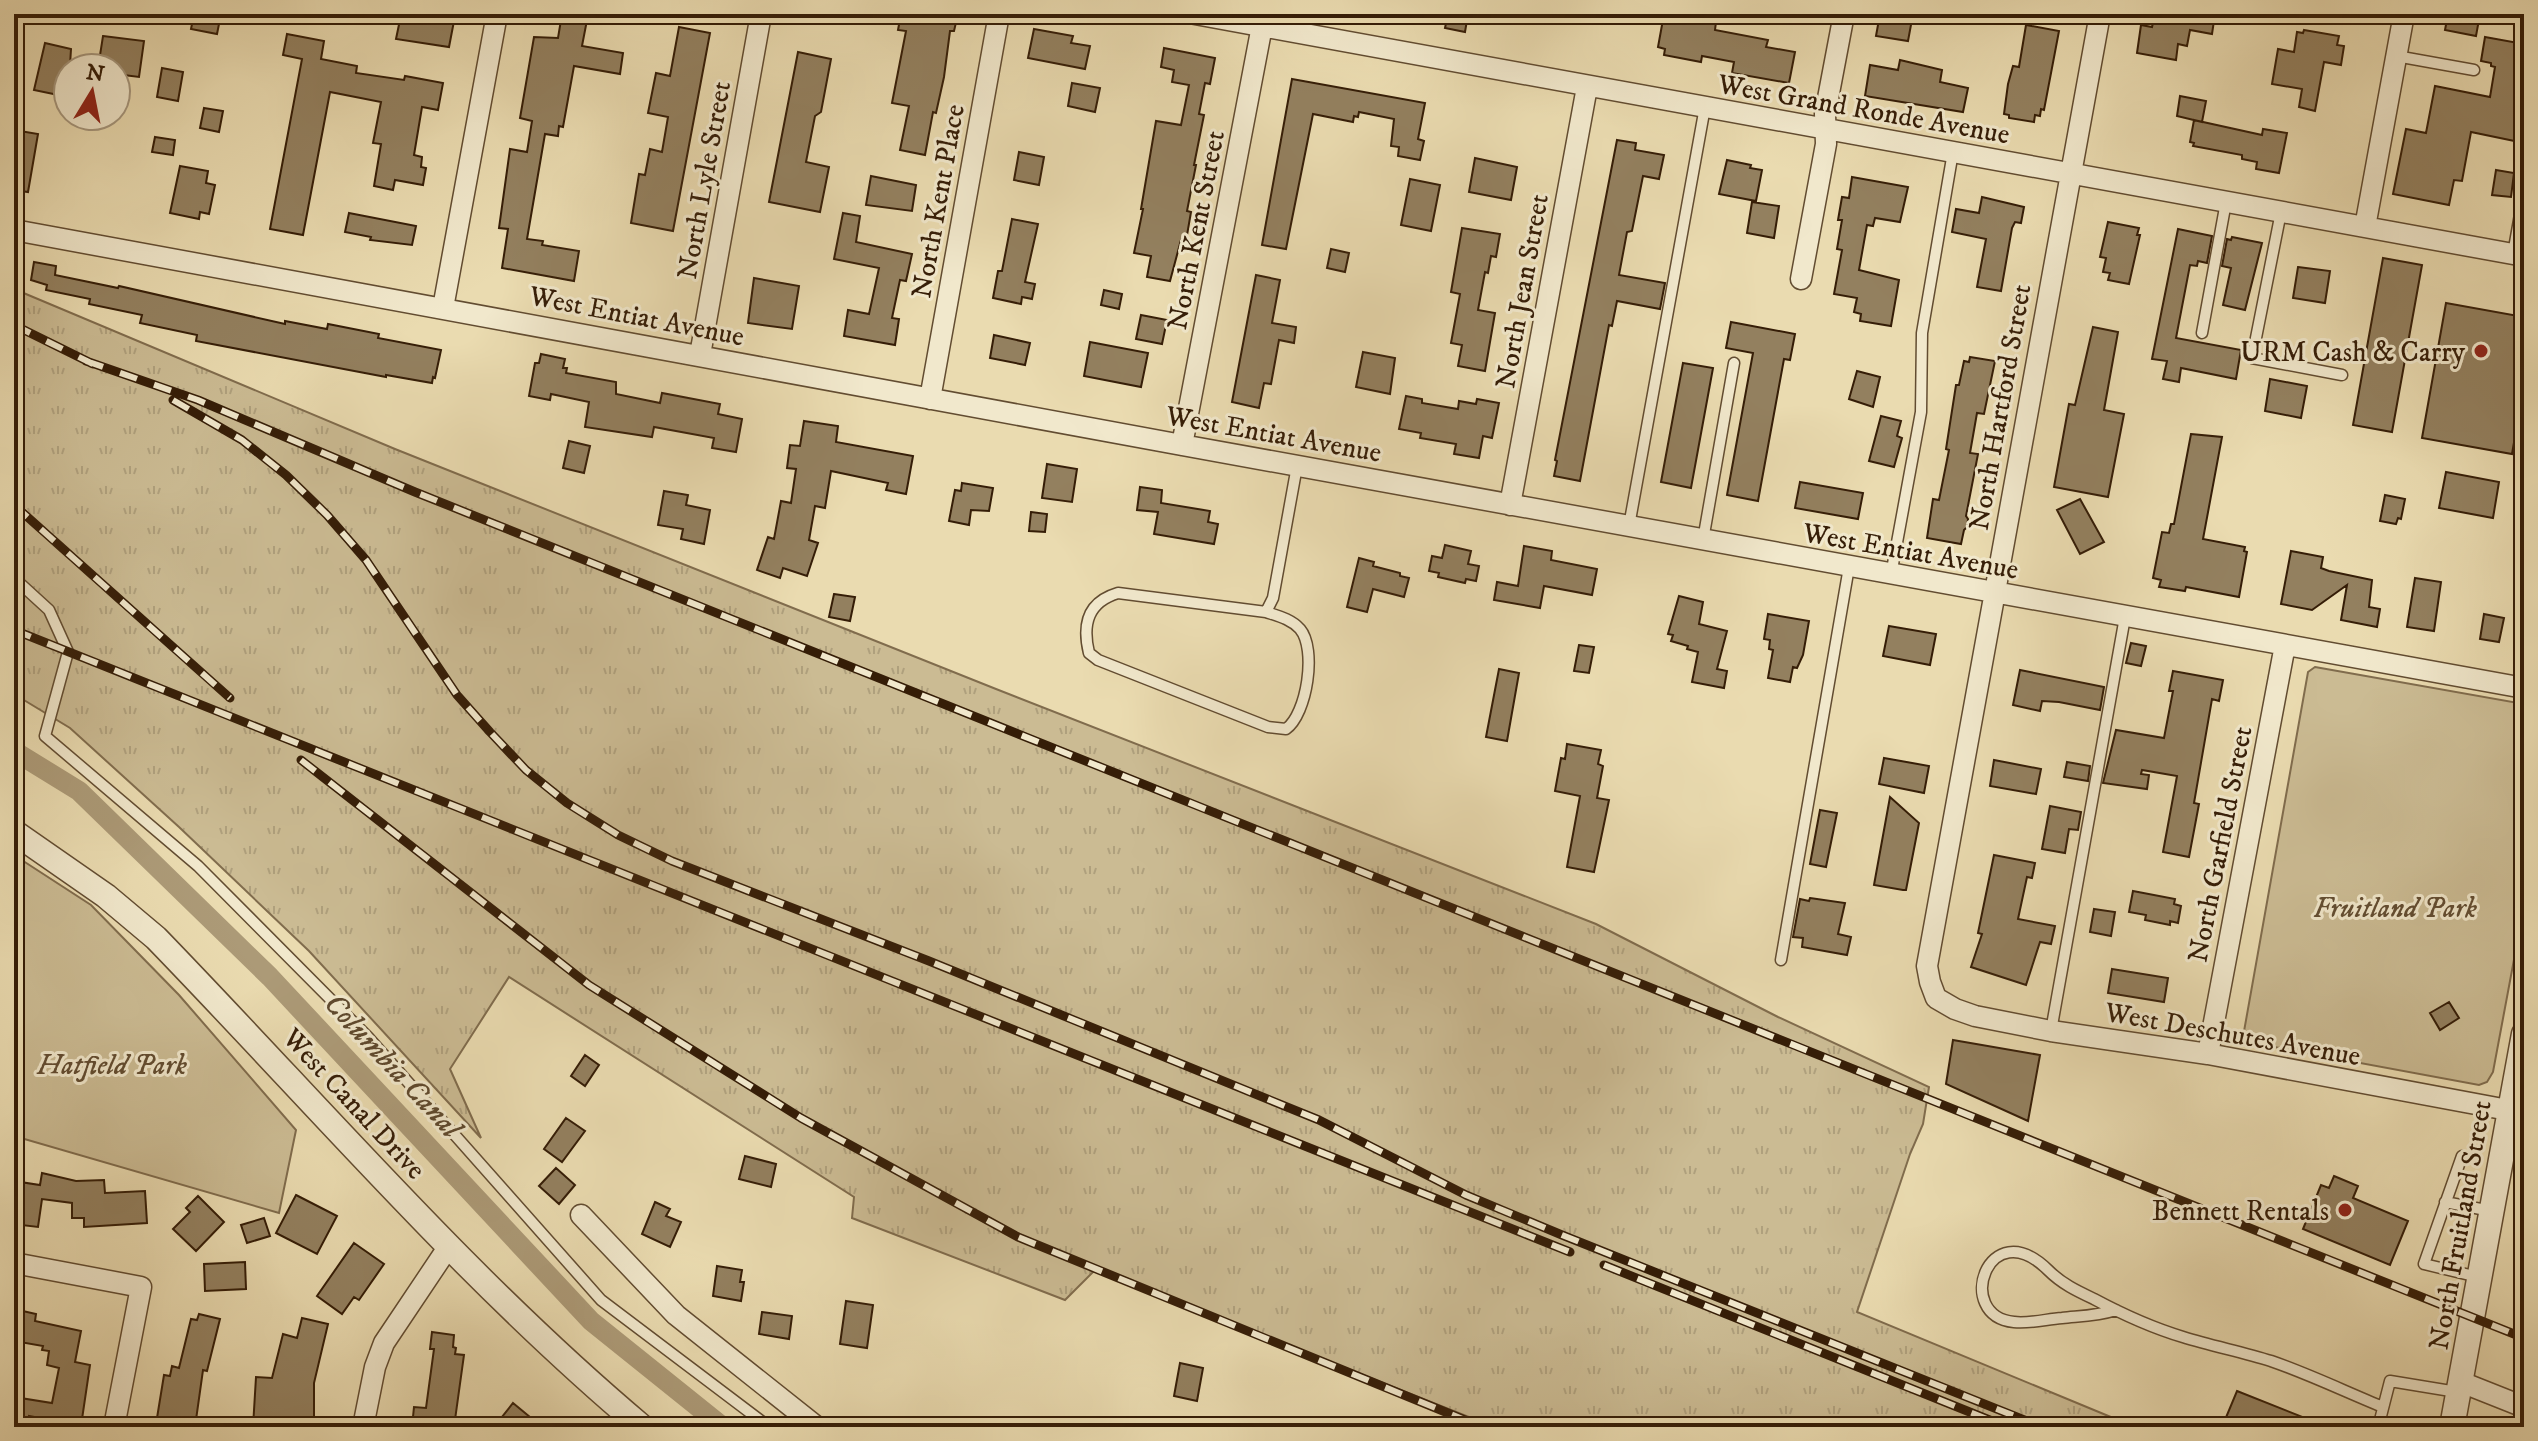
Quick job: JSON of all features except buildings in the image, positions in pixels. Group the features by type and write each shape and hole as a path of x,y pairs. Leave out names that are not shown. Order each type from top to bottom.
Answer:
{"street":[{"path":"443,308 497,14"},
{"name":"North Lyle Street","path":"700,355 761,14"},
{"name":"North Kent Place","path":"930,399 999,14"},
{"name":"West Grand Ronde Avenue","path":"1195,14 2519,255"},
{"path":"1801,279 1826,144 1825,114 1844,14"},
{"name":"North Hartford Street","path":"1936,998 1927,966 2100,14"},
{"path":"2365,227 2404,14"},
{"name":"North Kent Street","path":"1182,445 1262,26"},
{"name":"North Jean Street","path":"1510,505 1587,87"},
{"name":"West Entiat Avenue","path":"14,230 1891,575 2524,688"},
{"name":"North Garfield Street","path":"2208,1054 2285,645"},
{"name":"West Canal Drive","path":"14,832 106,896 156,938 449,1246 559,1355 642,1427"},
{"name":"West Deschutes Avenue","path":"1936,998 1975,1016 2051,1031 2208,1054 2517,1111"},
{"name":"North Fruitland Street","path":"2452,1427 2492,1211 2517,1111 2524,1034"},
{"path":"581,1215 676,1315 817,1427"},
{"path":"363,1427 375,1367 384,1343 449,1246"},
{"path":"14,1263 141,1287 114,1427"},
{"path":"2460,1387 2524,1407"}],"lane":[{"path":"2396,56 2474,70"},
{"path":"1629,526 1705,107"},
{"path":"1891,575 1921,412 1922,333 1953,152"},
{"path":"2519,255 2524,192"},
{"path":"2202,333 2226,202"},
{"path":"2281,212 2252,358 2342,375"},
{"path":"1703,540 1734,363"},
{"path":"1266,612 1273,598 1297,466"},
{"path":"1781,960 1849,567"},
{"path":"14,578 49,610 68,652 45,736 198,866 358,1027 601,1300 769,1427"},
{"path":"1118,593 1266,612 1289,620 1302,631 1309,649 1304,701 1295,722 1286,729 1268,727 1098,660 1089,653 1085,636 1089,614 1102,598 1118,593"},
{"path":"2051,1031 2125,617"},
{"path":"2462,1156 2424,1264 2479,1277"},
{"path":"2445,1202 2492,1211"},
{"path":"2116,1310 2095,1317 2012,1323 1994,1315 1984,1301 1981,1286 1983,1273 1993,1260 2012,1252 2034,1256 2061,1283 2116,1310 2179,1336 2271,1361 2383,1407"},
{"path":"2383,1427 2380,1420 2390,1381 2460,1387"}],"green space":[{"path":"14,289 395,449 1596,924 1778,1017 1929,1087 1923,1124 1857,1312 2135,1427 1494,1427 1096,1269 1065,1300 852,1218 854,1197 509,977 450,1069 481,1138 309,951 179,827 70,728 14,694"},
{"name":"Fruitland Park","path":"2315,667 2524,704 2524,906 2493,1072 2487,1082 2479,1085 2247,1042 2243,1037 2308,672"},
{"name":"Hatfield Park","path":"14,855 91,905 179,995 296,1130 279,1213 14,1136"}],"waterway":[{"name":"Columbia Canal","path":"14,751 79,791 270,977 591,1321 723,1427"}],"railway":[{"path":"14,325 93,364"},
{"path":"86,361 198,400 415,492 2524,1338"},
{"path":"173,400 242,440 286,475 327,515 366,560 457,695 490,732 526,770 567,803 618,835 672,861 929,961 1319,1120 1466,1195 1562,1235 2042,1427"},
{"path":"14,505 230,698"},
{"path":"14,630 1570,1252"},
{"path":"301,760 589,985 801,1118 1018,1237 1482,1427"},
{"path":"1604,1265 2007,1427"}],"place":[{"name":"URM Cash & Carry","path":"2481,351"},
{"name":"Bennett Rentals","path":"2345,1210"}]}
